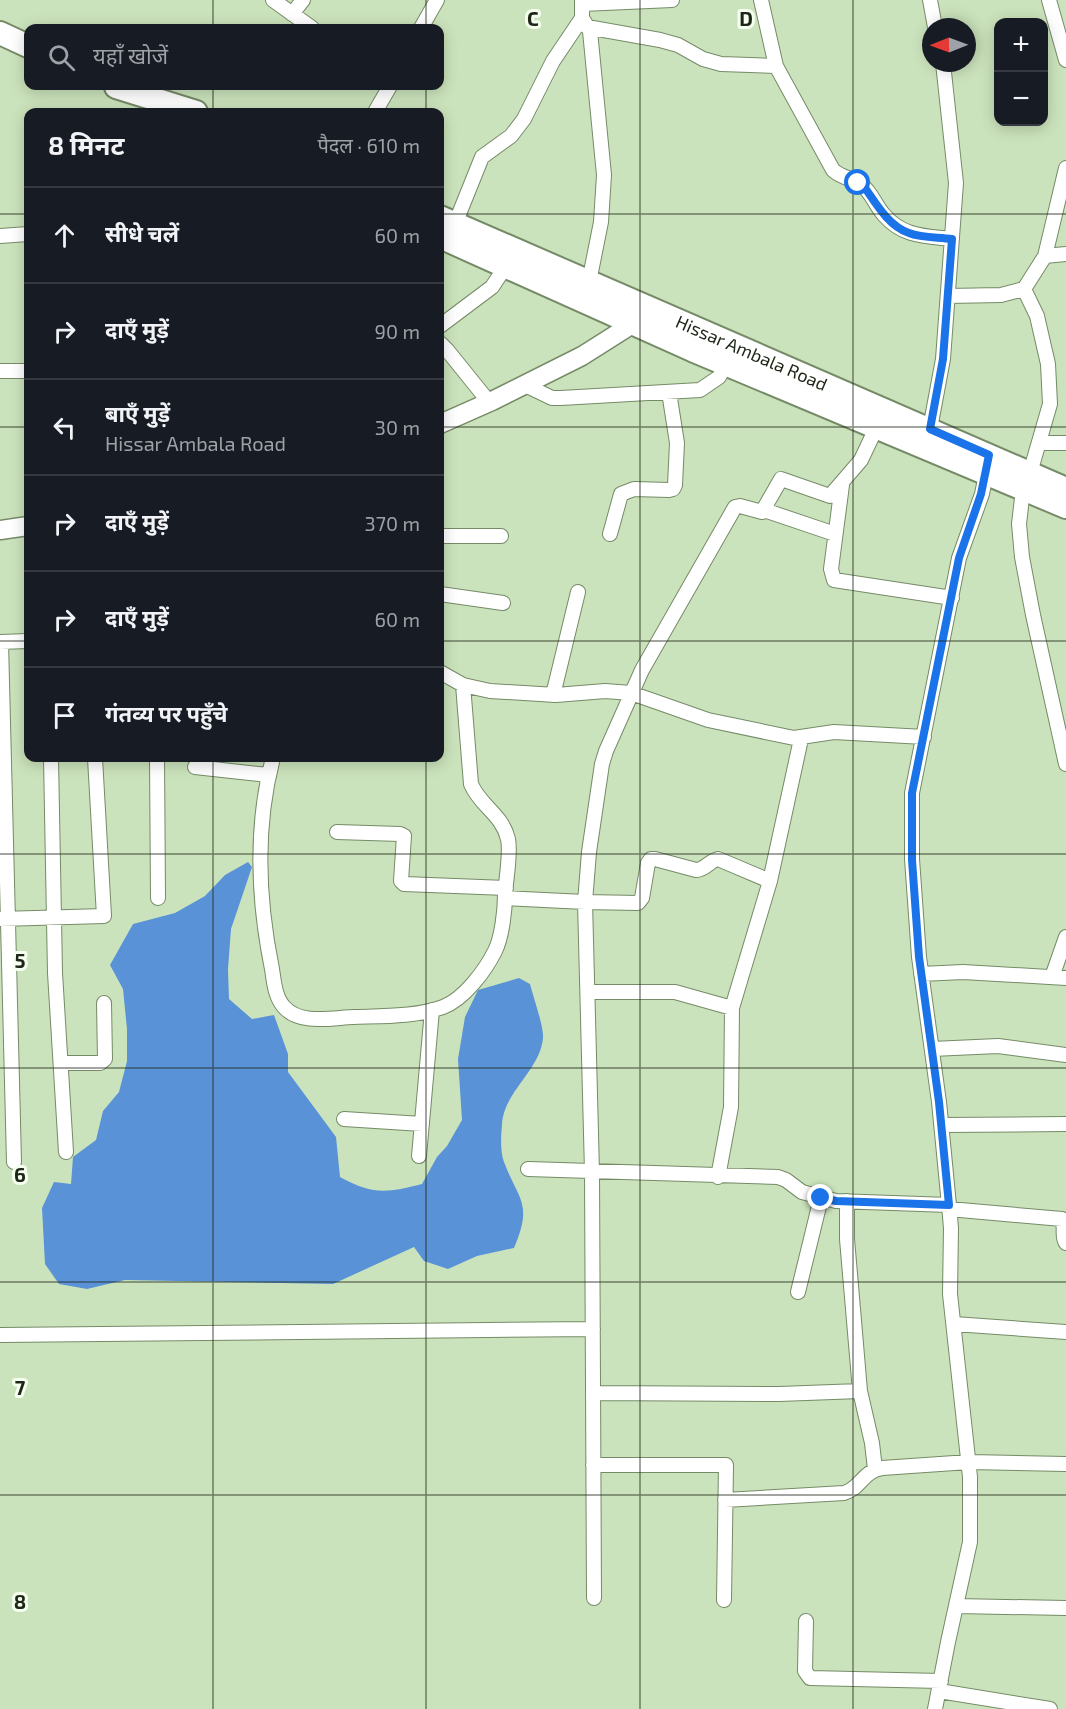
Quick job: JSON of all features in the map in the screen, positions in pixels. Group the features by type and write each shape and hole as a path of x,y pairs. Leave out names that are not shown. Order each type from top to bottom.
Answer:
{"main road":[{"path":"0,33 24,44"},
{"path":"122,90 155,108"},
{"path":"127,90 184,108"},
{"name":"Hissar Ambala Road","path":"445,226 506,267 632,323 726,364 881,418"},
{"name":"Hissar Ambala Road","path":"445,226 658,311 881,418 1027,481 1066,507"},
{"name":"Hissar Ambala Road","path":"1027,481 1066,489"}],"street":[{"path":"273,0 306,24"},
{"path":"292,14 303,0"},
{"path":"423,24 437,0"},
{"path":"445,226 482,157 511,136 524,118 553,61 584,12 672,0"},
{"path":"761,0 776,66 833,170 838,175 863,185 884,215 901,230 910,234 952,239"},
{"path":"930,0 933,18"},
{"path":"1050,0 1066,60"},
{"path":"584,12 678,45 703,59 722,64 776,66"},
{"path":"584,12 590,31 604,175 601,222 589,282"},
{"path":"928,439 943,359 956,183 944,72"},
{"path":"377,108 388,90"},
{"path":"948,296 1001,295 1024,289 1045,256 1066,168"},
{"path":"0,236 24,234"},
{"path":"1045,256 1066,254"},
{"path":"444,323 492,287 506,267"},
{"path":"1024,289 1037,315 1048,364 1050,404 1027,481 1019,524 1022,557 1066,760"},
{"path":"444,422 582,356 632,323 658,311"},
{"path":"444,347 489,402"},
{"path":"525,385 552,398 700,390 719,377 726,364"},
{"path":"0,371 24,371"},
{"path":"610,534 621,494 634,489 669,490 675,485 677,443 669,392"},
{"path":"764,510 781,479 830,496 861,460 881,418"},
{"path":"1039,443 1066,443"},
{"path":"935,1709 970,1542 969,1462 950,1294 951,1228 941,1125 921,974 912,860 912,793 959,558 981,494 988,464"},
{"path":"842,482 831,577 834,580 952,597"},
{"path":"594,1598 592,1172 585,902 589,852 602,764 642,670 735,507 740,506 759,512 764,510 835,534"},
{"path":"0,530 24,527"},
{"path":"444,536 501,536"},
{"path":"553,695 578,592"},
{"path":"444,595 503,603"},
{"path":"14,1162 4,920 1,642 24,641"},
{"path":"444,674 463,685 490,691 553,695 604,691 631,693 708,720 801,739 834,732 924,737"},
{"path":"272,762 261,827 261,882 266,938 278,1000 286,1010 303,1019 402,1015 445,1006 466,992 496,950 506,893 508,841 500,820 475,794 471,784 463,685"},
{"path":"718,1177 731,1107 732,1008 770,881 801,739"},
{"path":"51,762 55,973 66,1152"},
{"path":"4,920 104,916 95,762"},
{"path":"157,762 158,898"},
{"path":"195,767 268,775"},
{"path":"337,832 400,834 404,837 401,881 404,884 585,902 638,903 642,898 648,863 655,859 699,870 718,859 770,881"},
{"path":"921,974 963,972 1059,977 1066,937"},
{"path":"588,992 675,992 732,1008"},
{"path":"61,1063 100,1063 105,1059 104,1003"},
{"path":"419,1156 432,1010"},
{"path":"932,1049 998,1046 1066,1055"},
{"path":"344,1119 422,1124"},
{"path":"941,1125 1066,1124"},
{"path":"528,1169 718,1177 778,1177 802,1192 847,1202 949,1207 1062,1219 1063,1238 1066,1243"},
{"path":"798,1292 821,1198"},
{"path":"847,1202 847,1239 860,1391 872,1443 875,1469"},
{"path":"954,1324 1066,1332"},
{"path":"0,1335 593,1329"},
{"path":"593,1393 779,1394 860,1391"},
{"path":"725,1500 844,1493 851,1491 869,1471 875,1469 969,1462 1066,1464"},
{"path":"593,1465 724,1464 726,1467 724,1600"},
{"path":"956,1606 1066,1608"},
{"path":"806,1621 805,1671 810,1678 940,1686 1050,1709"}],"water":[{"path":"248,862 252,867 231,929 228,969 229,999 252,1019 274,1015 288,1054 288,1072 336,1137 340,1177 352,1183 380,1191 422,1184 462,1120 458,1059 465,1017 478,990 519,978 530,984 543,1038 535,1061 508,1102 501,1134 503,1158 519,1194 523,1211 523,1221 514,1248 477,1256 448,1269 424,1261 414,1247 333,1284 125,1280 87,1289 59,1284 45,1264 42,1208 54,1182 71,1184 73,1157 96,1140 103,1111 119,1092 127,1061 123,989 110,965 133,924 175,913 205,896 225,875"}],"route":[{"path":"821,1198 836,1201 949,1205 939,1102 919,957 912,860 912,793 959,558 981,494 989,455 930,429 943,359 952,239 910,234 901,230 884,215 863,185 858,183"}]}
